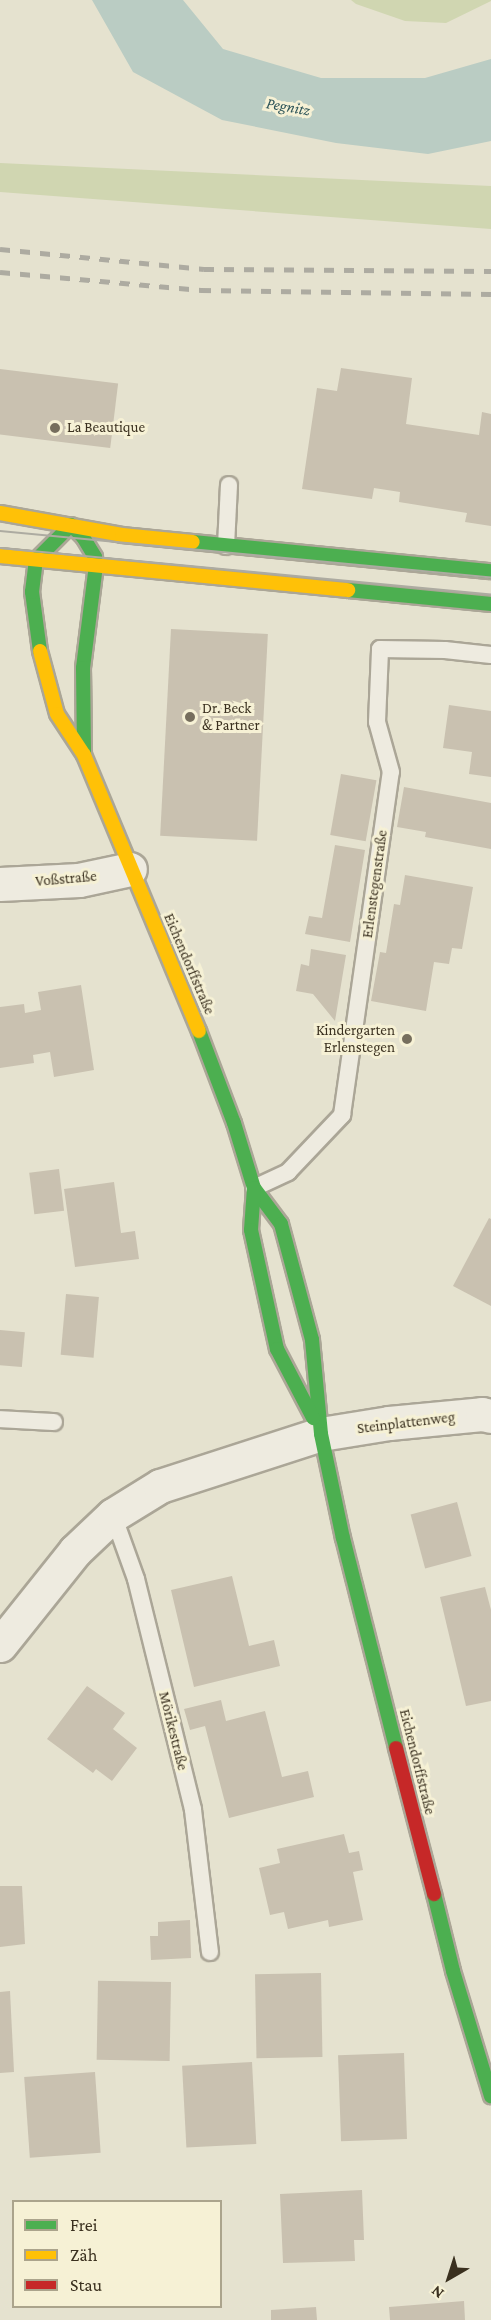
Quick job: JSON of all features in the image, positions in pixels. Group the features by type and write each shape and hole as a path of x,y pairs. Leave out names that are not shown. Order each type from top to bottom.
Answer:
{"street":[{"path":"0,513 122,535 491,571"},
{"path":"36,560 71,525"},
{"path":"71,525 83,537 95,557 96,565"},
{"path":"0,556 491,604"},
{"name":"Eichendorffstraße","path":"36,560 32,592 35,626 57,714 84,756 206,1048 234,1123 254,1188 281,1224 312,1340 321,1434 349,1560 453,1971 485,2059 491,2096"},
{"name":"Eichendorffstraße","path":"84,756 83,668 96,565"},
{"name":"Voßstraße","path":"0,884 79,880 130,869"},
{"name":"Eichendorffstraße","path":"254,1188 251,1230 277,1349 321,1434"},
{"name":"Steinplattenweg","path":"321,1434 389,1423 482,1414 491,1416"},
{"path":"0,1645 75,1551 113,1515 160,1486 321,1434"}],"lane":[{"path":"226,546 229,485"},
{"name":"Erlenstegenstraße","path":"254,1188 288,1172 342,1115 391,772 377,722 380,649 445,650 491,655"},
{"path":"0,1419 54,1422"},
{"name":"Mörikestraße","path":"113,1515 136,1579 193,1810 210,1952"}],"green space":[{"path":"351,0 491,1 446,23 405,21 356,4"},
{"path":"0,163 491,186 491,229 0,192"}],"water":[{"name":"Pegnitz","path":"92,0 183,0 223,49 321,78 425,78 491,59 491,141 428,154 336,143 222,120 133,72"}],"building":[{"path":"341,368 412,378 406,424 479,435 482,412 491,414 491,526 465,522 467,513 399,502 400,492 374,488 372,499 302,489 317,388 337,391"},
{"path":"0,369 118,384 110,448 0,434"},
{"path":"171,629 268,634 257,841 160,836"},
{"path":"449,705 491,711 491,777 469,774 472,752 443,748"},
{"path":"341,774 376,780 366,841 330,835"},
{"path":"404,787 491,803 491,849 425,837 426,832 397,827"},
{"path":"335,845 365,850 350,942 305,934 309,916 322,918"},
{"path":"405,875 473,887 462,949 452,948 449,964 434,962 426,1011 371,1001 380,952 386,953 394,904 400,905"},
{"path":"311,949 346,955 335,1021 313,994 296,991 301,964 309,966"},
{"path":"81,985 94,1070 54,1077 50,1052 33,1055 34,1063 0,1068 0,1007 24,1004 25,1013 41,1010 38,992"},
{"path":"59,1169 64,1211 34,1214 29,1173"},
{"path":"114,1182 121,1233 135,1231 139,1259 75,1267 64,1189"},
{"path":"489,1218 491,1219 491,1306 453,1286"},
{"path":"66,1294 99,1297 94,1358 61,1355"},
{"path":"0,1330 25,1332 22,1367 0,1365"},
{"path":"457,1502 471,1556 425,1569 411,1514"},
{"path":"232,1576 249,1646 274,1640 280,1666 194,1687 171,1590"},
{"path":"485,1587 491,1610 491,1701 466,1706 440,1597"},
{"path":"87,1686 125,1713 113,1729 137,1748 112,1781 96,1769 93,1773 47,1739"},
{"path":"221,1700 226,1721 265,1711 282,1777 308,1771 314,1797 229,1818 205,1726 190,1730 184,1709"},
{"path":"344,1834 349,1853 359,1851 363,1870 353,1872 363,1920 329,1927 328,1920 288,1929 284,1912 270,1915 259,1868 280,1863 277,1849"},
{"path":"0,1886 22,1886 25,1944 0,1947"},
{"path":"190,1920 191,1958 151,1960 150,1936 158,1936 158,1922"},
{"path":"321,1973 322,2057 256,2058 255,1974"},
{"path":"98,1981 171,1982 170,2061 97,2060"},
{"path":"10,1991 14,2072 0,2073 0,1992"},
{"path":"404,2053 407,2139 341,2141 338,2055"},
{"path":"252,2062 256,2144 186,2148 182,2066"},
{"path":"95,2072 101,2153 30,2158 24,2077"},
{"path":"362,2190 364,2240 354,2240 355,2261 283,2263 280,2194"},
{"path":"464,2301 465,2320 390,2320 389,2307"},
{"path":"316,2307 317,2320 271,2320 271,2310"}],"tram line":[{"path":"0,531 491,577"},
{"path":"0,548 491,594"}],"railway":[{"path":"0,249 204,269 491,271"},
{"path":"0,272 201,290 491,294"}],"traffic: fast":[{"path":"40,651 32,592 36,560 71,525 83,537 95,557 96,565 83,668 84,755"},
{"path":"193,542 491,571"},
{"path":"348,590 491,604"},
{"path":"199,1031 234,1123 254,1188 281,1224 312,1340 321,1434 343,1538 396,1748"},
{"path":"254,1188 251,1230 277,1349 313,1418"},
{"path":"434,1894 453,1971 491,2096"}],"traffic: slow":[{"path":"0,513 122,535 193,542"},
{"path":"0,556 348,590"},
{"path":"40,651 57,714 84,755 199,1031"}],"traffic: jam":[{"path":"396,1748 434,1894"}],"place":[{"name":"La Beautique","path":"55,428"},
{"name":"Dr. Beck & Partner","path":"190,717"},
{"name":"Kindergarten Erlenstegen","path":"407,1039"}]}
